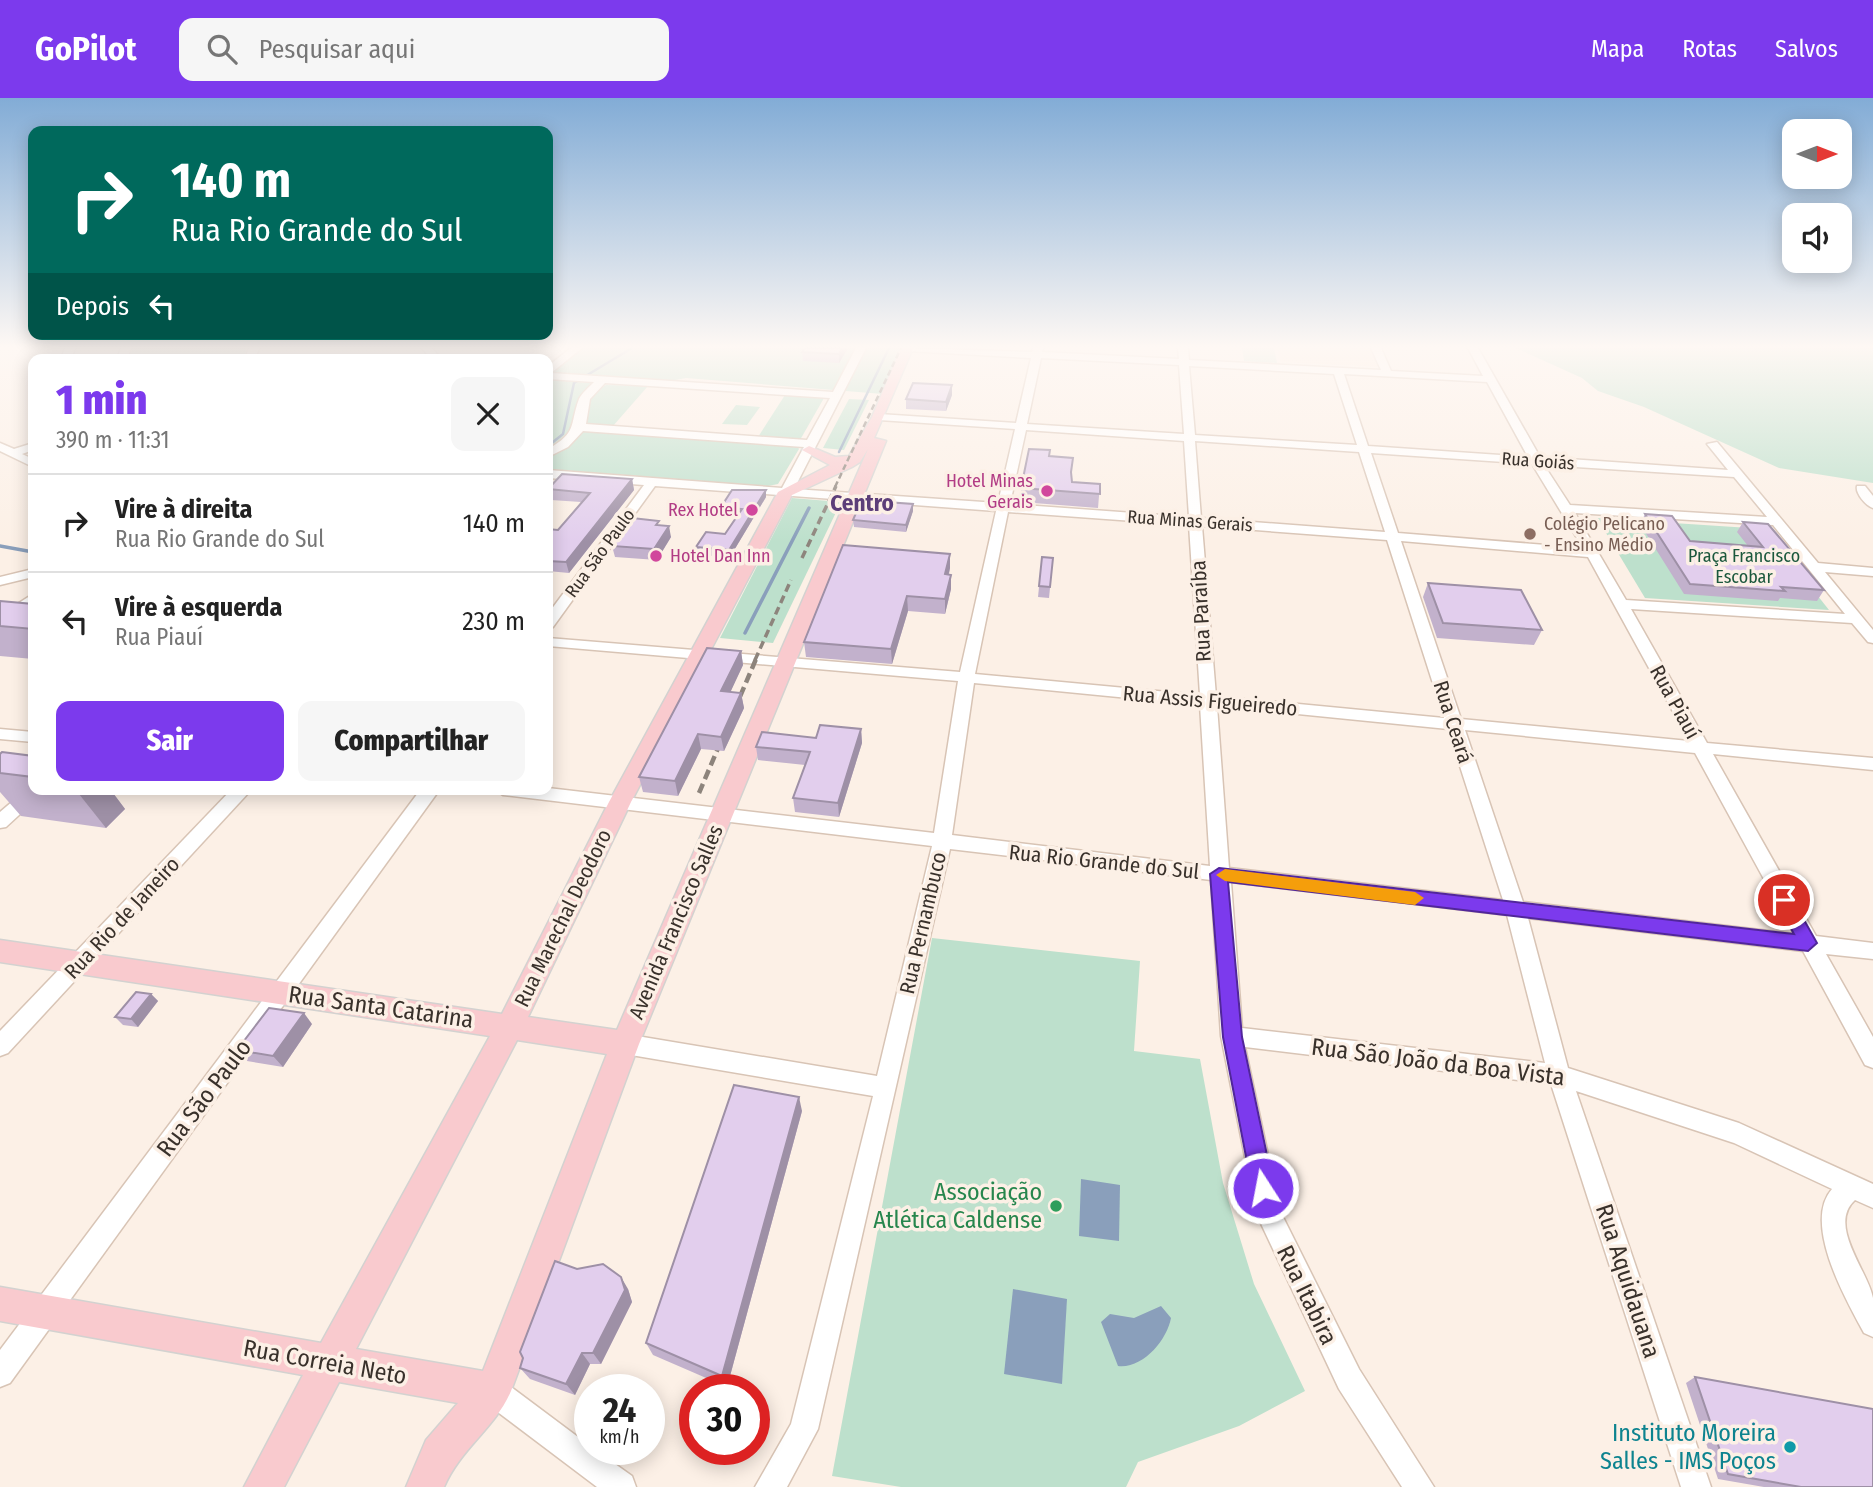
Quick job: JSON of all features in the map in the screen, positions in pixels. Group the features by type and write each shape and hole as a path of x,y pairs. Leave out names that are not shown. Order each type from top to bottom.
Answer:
{"main road":[{"name":"Avenida Francisco Salles","path":"425,1487 439,1453 493,1391 625,1044 855,499 884,413"},
{"name":"Avenida Francisco Salles","path":"786,492 856,458 885,413"},
{"path":"810,447 831,461 847,464"},
{"name":"Rua Marechal Deodoro","path":"263,1487 327,1363 510,1026 620,802 786,492"},
{"name":"Rua Santa Catarina","path":"0,951 625,1044"},
{"name":"Rua Correia Neto","path":"0,1304 493,1391"}],"street":[{"path":"553,451 564,445 580,426 582,413"},
{"name":"Rua Marechal Deodoro","path":"786,492 827,413"},
{"name":"Rua Pernambuco","path":"770,1487 804,1429 886,1088 942,843 967,678 1023,413"},
{"name":"Rua Paraíba","path":"1187,413 1219,874"},
{"name":"Rua Ceará","path":"1353,413 1452,723 1516,911 1559,1075"},
{"name":"Rua Piauí","path":"1509,413 1621,604 1873,1058"},
{"name":"Rua Goiás","path":"883,417 1737,474"},
{"path":"580,426 810,447"},
{"path":"1713,444 1873,639"},
{"path":"0,446 28,461"},
{"path":"13,453 28,448"},
{"name":"Rua Minas Gerais","path":"553,474 855,499 1196,520 1592,553"},
{"name":"Rua São Paulo","path":"553,617 652,482"},
{"path":"1861,489 1873,504"},
{"path":"1566,509 1779,522"},
{"path":"1816,567 1873,572"},
{"path":"0,582 28,574"},
{"path":"0,582 28,586"},
{"path":"0,622 28,601"},
{"path":"1621,604 1857,619"},
{"name":"Rua Assis Figueiredo","path":"553,642 762,658 1873,764"},
{"path":"0,734 28,737"},
{"path":"0,822 30,795"},
{"name":"Rua Rio de Janeiro","path":"0,1046 237,795"},
{"name":"Rua São Paulo","path":"0,1373 428,795"},
{"name":"Rua Rio Grande do Sul","path":"553,795 942,843 1873,951"},
{"name":"Rua Itabira","path":"1219,874 1233,1037 1268,1213 1349,1379 1419,1487"},
{"name":"Rua São João da Boa Vista","path":"1233,1037 1559,1075 1739,1134 1864,1191"},
{"name":"Rua Santa Catarina","path":"625,1044 886,1088"},
{"name":"Rua Aquidauana","path":"1559,1075 1696,1487"},
{"path":"1864,1191 1836,1202 1833,1222 1861,1301 1873,1324"},
{"name":"Rua Correia Neto","path":"493,1391 621,1487"}],"green space":[{"path":"553,413 575,413 570,428 553,448"},
{"path":"587,413 625,413 613,426 586,424"},
{"path":"730,413 756,413 747,425 722,424"},
{"path":"774,413 816,413 800,440 758,437"},
{"path":"842,413 863,413 844,450 823,448"},
{"path":"1657,413 1873,413 1873,483 1779,468"},
{"path":"582,431 797,446 799,449 778,484 768,486 553,469 553,454"},
{"path":"792,498 841,502 773,643 720,638"},
{"name":"Praça Francisco Escobar","path":"1597,518 1765,529 1829,610 1645,598"},
{"name":"Associação Atlética Caldense","path":"932,938 1140,961 1134,1051 1200,1059 1223,1183 1254,1284 1305,1391 1239,1426 1138,1462 1126,1487 901,1487 832,1476"}],"water":[{"path":"1081,1179 1120,1185 1119,1241 1079,1236"},
{"path":"1013,1289 1067,1299 1062,1384 1004,1374"},
{"path":"1161,1306 1171,1318 1159,1344 1136,1363 1118,1366 1101,1322 1110,1314 1134,1318"}],"building":[{"path":"1029,449 1050,450 1049,456 1073,458 1072,482 1100,484 1100,494 1021,488"},
{"path":"562,474 632,479 566,562 553,561 553,530 558,530 590,493 553,489 553,484"},
{"path":"732,490 766,490 729,550 696,547 706,532 725,534 742,509 721,507"},
{"path":"872,501 913,504 906,525 853,520 859,506 870,507"},
{"path":"1645,514 1672,516 1690,541 1763,547 1743,522 1768,524 1824,590 1781,587 1785,591 1690,584"},
{"path":"632,518 659,521 656,525 669,526 654,549 612,546"},
{"path":"843,545 950,554 945,574 951,575 945,599 907,596 891,649 804,642"},
{"path":"1042,557 1053,558 1050,587 1039,586"},
{"path":"1428,583 1521,590 1542,630 1443,623"},
{"path":"0,601 28,604 28,629 0,626"},
{"path":"707,648 741,651 721,691 741,693 721,737 698,734 675,781 639,777"},
{"path":"820,725 861,729 838,803 793,798 810,752 756,747 762,732 816,738"},
{"path":"0,754 28,755 28,776 0,773"},
{"path":"136,992 151,994 131,1019 115,1017"},
{"path":"269,1008 304,1013 273,1056 237,1050"},
{"path":"734,1085 799,1097 723,1374 646,1343"},
{"path":"555,1261 577,1269 603,1264 621,1277 625,1290 593,1353 582,1353 566,1384 520,1368 523,1358 520,1352"},
{"name":"Instituto Moreira Salles - IMS Poços","path":"1695,1377 1873,1409 1873,1487 1801,1487 1728,1474"}],"waterway":[{"path":"553,442 563,434 568,413"},
{"path":"839,452 858,413"},
{"path":"745,633 809,508"},
{"path":"0,546 28,551"}],"railway":[{"path":"835,487 870,413"},
{"path":"802,558 836,486"},
{"path":"755,660 791,580"},
{"path":"699,793 756,659"}],"slow traffic":[{"path":"1225,875 1415,898"}],"place":[{"name":"Hotel Minas Gerais","path":"1047,491"},
{"name":"Rex Hotel","path":"752,510"},
{"name":"Colégio Pelicano - Ensino Médio","path":"1530,534"},
{"name":"Hotel Dan Inn","path":"656,556"},
{"name":"Associação Atlética Caldense","path":"1056,1206"},
{"name":"Instituto Moreira Salles - IMS Poços","path":"1790,1447"}],"district":[{"name":"Centro","path":"862,503"}],"route":[{"path":"1263,1188 1233,1037 1219,874 1516,911 1808,943 1784,900"}]}
